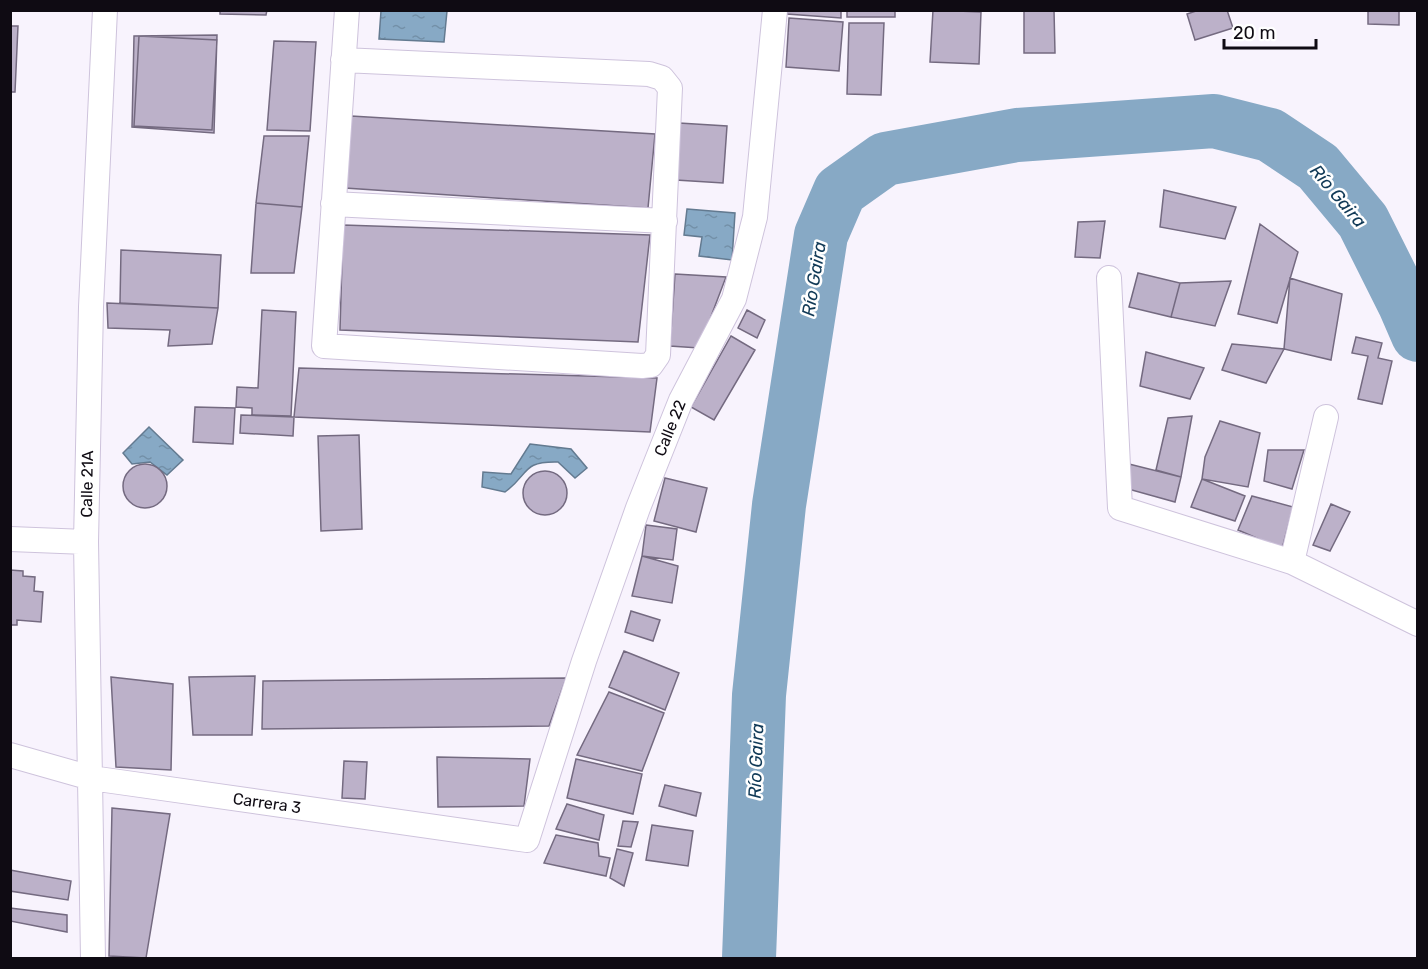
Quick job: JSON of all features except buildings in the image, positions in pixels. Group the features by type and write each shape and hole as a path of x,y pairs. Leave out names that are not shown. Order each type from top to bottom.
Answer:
{"street":[{"name":"Calle 21A","path":"93,958 86,542 91,307 105,10"},
{"path":"343,60 649,74 662,78 670,88 665,221 658,355 651,365 324,346 346,10"},
{"name":"Calle 22","path":"527,840 584,661 638,508 681,400 734,299 755,217 775,10"},
{"path":"333,204 665,221"},
{"path":"1109,278 1120,508 1292,562 1418,624"},
{"path":"1292,562 1326,417"},
{"path":"10,539 86,542"},
{"name":"Carrera 3","path":"10,755 91,778 527,840"}],"water":[{"path":"381,11 447,11 444,42 379,39"},
{"path":"687,209 735,213 732,260 699,256 702,237 684,235"},
{"path":"149,427 183,460 167,475 150,462 132,464 123,453"},
{"path":"530,444 571,449 587,468 575,478 558,462 546,462 532,466 505,492 482,487 483,472 511,474"}],"waterway":[{"name":"Río Gaira","path":"749,958 759,695 779,505 821,235 840,191 885,159 1017,135 1214,121 1270,135 1318,167 1363,221 1418,335"}]}
